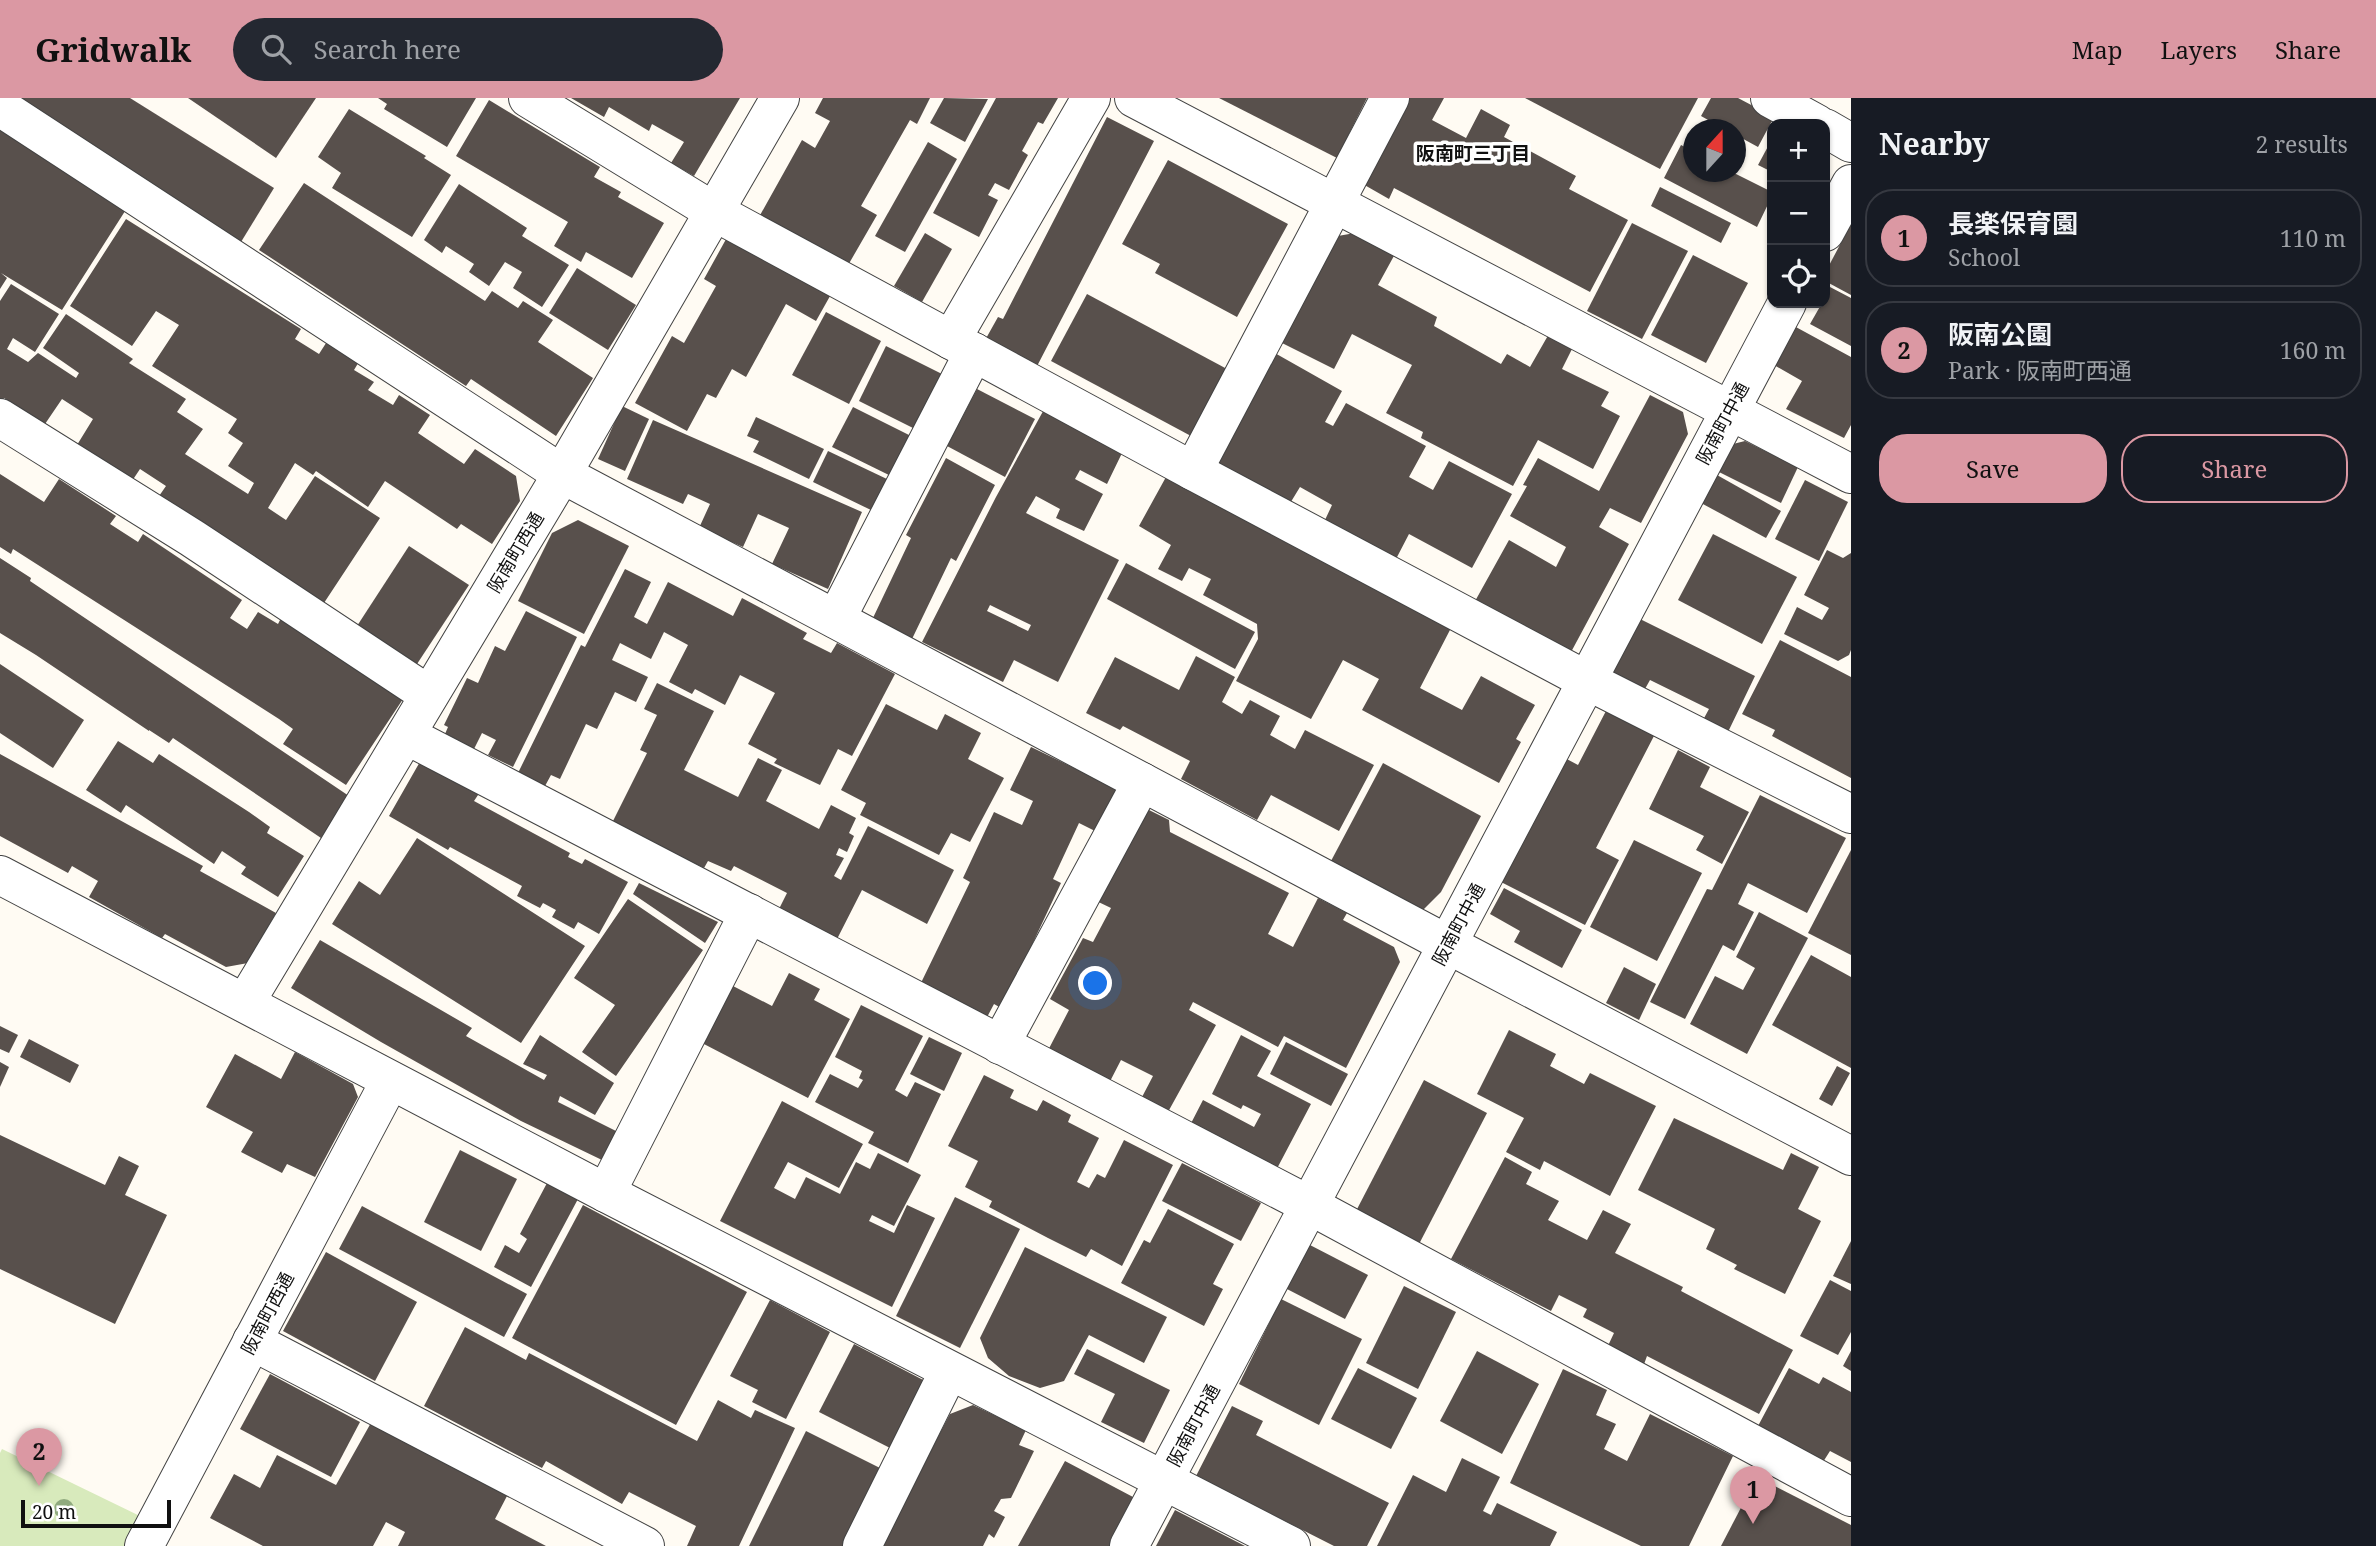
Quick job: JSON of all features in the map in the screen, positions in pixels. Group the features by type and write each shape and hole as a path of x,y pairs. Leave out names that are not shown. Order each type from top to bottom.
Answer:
{"street":[{"path":"528,98 713,211 1193,471 1586,680 1851,814"},
{"name":"阪南町西通","path":"245,1003 562,474 780,98"},
{"path":"836,619 963,346 1091,98"},
{"path":"1134,98 1851,474"},
{"path":"1193,471 1390,98"},
{"path":"1770,98 1808,119"},
{"path":"0,107 562,474 1851,1156"},
{"path":"1830,131 1851,143"},
{"path":"1830,223 1851,184"},
{"name":"阪南町中通","path":"1129,1546 1784,308"},
{"path":"0,418 192,538 429,695"},
{"path":"406,735 1309,1205 1851,1497"},
{"path":"1000,1045 1142,782"},
{"path":"0,875 606,1193 1291,1546"},
{"path":"606,1193 749,913"},
{"name":"阪南町西通","path":"144,1546 390,1080"},
{"path":"252,1341 645,1546"},
{"path":"863,1546 949,1371"}],"green space":[{"path":"2,1449 144,1518 129,1546 0,1546"}],"building":[{"path":"11,98 130,98 274,188 241,242"},
{"path":"188,98 316,98 276,158"},
{"path":"378,98 476,98 447,147 384,109 387,104"},
{"path":"571,98 740,98 694,176 671,163 684,142 652,124 649,131 609,107 604,117"},
{"path":"823,98 930,98 917,124 910,120 861,206 877,215 847,267 759,217 802,140 815,148 830,121 815,113"},
{"path":"944,98 988,99 965,142 930,123"},
{"path":"996,98 1058,98 1043,124 1038,122 1022,151 1028,155 1009,190 995,183 988,195 998,200 979,237 933,213"},
{"path":"1219,98 1367,98 1337,158"},
{"path":"1408,98 1444,98 1432,120 1466,138 1481,109 1510,125 1504,137 1576,176 1569,189 1628,220 1590,292 1394,188 1389,199 1361,183"},
{"path":"1525,98 1698,98 1687,119 1683,119 1683,126 1660,169"},
{"path":"1711,98 1738,98 1774,117 1767,119 1767,130 1758,147 1746,140 1746,119 1706,119 1701,116"},
{"path":"489,100 600,167 594,177 621,192 618,197 664,223 632,278 586,252 581,262 554,246 568,222 456,156"},
{"path":"349,109 426,156 424,158 451,175 412,237 332,188 341,173 318,157"},
{"path":"1107,117 1154,141 1035,370 984,342 998,317 1003,319"},
{"path":"0,128 127,208 62,310 1,273 7,278 0,289"},
{"path":"928,142 957,159 905,252 875,236"},
{"path":"1681,145 1683,182 1746,182 1746,179 1767,190 1767,206 1757,227 1664,178"},
{"path":"1767,148 1767,170 1758,165"},
{"path":"1168,160 1288,224 1237,317 1155,273 1160,264 1122,244"},
{"path":"304,183 485,301 492,291 518,308 523,301 553,320 538,342 593,378 556,436 471,379 466,386 259,250"},
{"path":"459,184 527,228 522,236 569,265 542,307 513,288 522,272 505,262 489,286 469,272 474,264 446,246 442,253 424,240"},
{"path":"1660,187 1731,223 1721,243 1651,206"},
{"path":"126,219 301,329 295,339 319,354 328,340 360,360 354,370 374,382 368,390 393,405 399,395 430,415 418,433 464,464 475,449 516,476 520,501 492,544 461,524 457,529 385,481 368,507 316,471 313,475 295,463 268,508 286,520 315,476 380,518 322,606 157,499 166,486 140,469 132,481 77,445 93,419 62,399 45,424 4,398 0,407 0,301 11,284 59,314 35,352 13,338 7,349 28,362 38,353 76,378 79,373 43,348 66,314 133,359 129,363 186,399 177,412 203,429 185,454 248,494 254,483 228,466 243,443 228,433 237,419 152,366 179,325 156,311 132,346 70,306"},
{"path":"1632,223 1688,251 1642,339 1587,311"},
{"path":"1851,224 1851,295 1830,284 1830,264"},
{"path":"730,232 834,289 816,321 786,304 746,377 732,369 716,398 707,394 687,431 635,403 672,336 684,343 716,286 704,279"},
{"path":"925,233 952,249 922,302 894,286"},
{"path":"1355,233 1395,254 1378,285 1437,317 1434,326 1501,364 1507,354 1530,367 1550,332 1574,345 1562,369 1609,392 1601,406 1620,416 1593,469 1538,440 1513,486 1421,438 1423,432 1386,413 1412,365 1352,334 1334,369 1278,341 1332,237"},
{"path":"1693,255 1748,283 1706,363 1651,335"},
{"path":"577,268 636,305 608,350 549,313"},
{"path":"1830,287 1851,298 1851,346 1810,324 1819,308 1830,308"},
{"path":"1087,294 1227,369 1191,436 1051,361"},
{"path":"826,312 881,341 849,404 792,375"},
{"path":"1794,326 1851,357 1851,425 1844,438 1786,409 1802,381 1774,365"},
{"path":"886,346 942,374 915,429 859,401"},
{"path":"1273,352 1342,391 1325,422 1333,426 1346,403 1426,446 1409,477 1433,490 1449,461 1512,494 1472,568 1409,534 1396,559 1325,520 1332,505 1300,487 1289,505 1211,461"},
{"path":"977,389 1035,419 1005,477 947,446"},
{"path":"1650,395 1683,412 1688,434 1641,523 1610,508 1599,527 1629,544 1570,654 1474,603 1509,540 1556,567 1566,547 1510,516 1527,486 1523,485 1538,458 1599,491"},
{"path":"1047,404 1123,451 1107,484 1080,470 1075,479 1103,494 1084,531 1056,518 1060,509 1036,496 1026,513 1119,560 1058,682 1014,660 1003,682 922,642","holes":["990,605 1031,625 1028,631 987,611"]},
{"path":"622,406 649,419 625,471 598,459"},
{"path":"853,407 915,438 895,478 832,447"},
{"path":"756,417 824,449 809,479 753,452 759,441 747,436"},
{"path":"653,420 862,512 828,589 772,564 789,528 758,514 743,547 699,528 710,504 688,494 683,504 627,479"},
{"path":"1745,441 1798,467 1781,503 1719,472 1733,444"},
{"path":"828,451 889,480 873,511 813,482"},
{"path":"946,458 995,485 956,561 951,558 912,639 872,620 911,538 906,535"},
{"path":"0,474 44,502 59,479 116,516 110,524 138,542 143,534 242,600 230,618 247,629 258,612 278,624 281,618 403,699 346,785 283,744 293,729 279,719 13,549 11,554 0,547"},
{"path":"1717,475 1781,511 1766,538 1701,503"},
{"path":"1166,477 1451,628 1420,688 1462,710 1481,676 1535,705 1516,739 1521,742 1499,783 1362,710 1379,679 1343,660 1311,719 1236,681 1258,639 1257,624 1203,595 1211,579 1189,568 1182,581 1158,569 1171,545 1139,526"},
{"path":"1805,480 1848,502 1819,561 1775,539"},
{"path":"578,520 629,546 584,634 518,601 552,533"},
{"path":"1713,534 1797,577 1762,644 1678,600"},
{"path":"409,546 469,585 417,664 357,626"},
{"path":"1827,550 1843,558 1851,553 1851,650 1849,655 1838,661 1784,634 1797,607 1822,620 1829,608 1804,595"},
{"path":"0,558 349,796 321,838 173,738 169,743 149,731 0,633"},
{"path":"1126,563 1255,632 1235,669 1107,599"},
{"path":"625,569 651,582 634,617 647,624 668,582 733,616 742,598 807,633 803,639 831,653 837,643 895,674 852,756 838,749 820,785 774,763 777,759 748,744 775,693 740,675 725,705 695,689 692,694 669,682 688,645 664,632 651,659 620,643 612,660 648,677 636,702 615,692 597,729 586,724 560,779 551,775 545,786 518,773 581,645 585,647"},
{"path":"526,611 577,637 513,767 488,755 496,740 482,733 471,755 442,741 448,727 444,725 467,678 478,683 495,646 505,651"},
{"path":"1638,618 1755,676 1728,732 1703,720 1709,709 1650,680 1641,696 1617,683 1612,667"},
{"path":"1780,640 1851,677 1851,778 1772,736 1775,730 1742,714"},
{"path":"1196,656 1235,677 1222,702 1242,714 1250,700 1280,716 1270,735 1295,749 1305,730 1374,765 1339,831 1271,795 1257,820 1181,779 1190,761 1123,726 1120,730 1086,713 1115,657 1179,690"},
{"path":"0,664 84,720 53,768 0,733"},
{"path":"657,683 714,711 684,770 738,797 758,758 782,770 766,801 819,829 831,805 856,818 849,833 854,836 847,852 839,848 836,855 844,858 834,876 841,880 868,826 954,870 927,924 862,890 835,943 777,913 787,893 734,866 731,871 708,861 704,868 612,823 647,753 640,750 657,715 644,709"},
{"path":"886,704 937,730 945,714 981,733 968,759 1004,778 970,842 951,833 939,855 860,815 866,803 841,790"},
{"path":"1607,709 1655,734 1596,848 1619,860 1585,925 1499,881 1563,757 1578,765"},
{"path":"118,741 153,763 159,754 249,812 270,827 267,833 304,856 278,897 241,874 246,867 222,851 214,864 126,805 121,813 86,790"},
{"path":"1031,747 1122,791 1101,834 1079,823 1053,879 1061,883 1030,949 1036,951 1001,1008 994,1004 985,1021 918,989 970,882 963,878 994,812 1022,825 1033,801 1010,790"},
{"path":"1678,750 1710,767 1700,787 1749,812 1722,864 1696,850 1704,836 1649,809"},
{"path":"425,753 484,786 474,801 570,853 568,857 582,864 585,859 628,882 599,934 578,922 574,929 552,917 556,910 543,903 540,908 517,896 522,886 450,847 448,850 389,816"},
{"path":"0,754 203,866 200,871 276,913 248,963 226,967 165,934 162,938 89,897 98,881 72,866 68,873 0,836"},
{"path":"1383,763 1481,816 1441,892 1423,910 1331,861"},
{"path":"1760,795 1846,838 1807,913 1748,883 1738,904 1754,912 1734,951 1723,945 1685,1019 1650,1002 1707,889 1712,890"},
{"path":"1135,803 1169,820 1170,832 1289,893 1268,934 1293,947 1318,898 1347,913 1343,920 1394,947 1400,962 1346,1068 1284,1036 1278,1047 1193,1002 1189,1010 1216,1025 1168,1112 1142,1097 1153,1076 1121,1060 1104,1093 1043,1060 1069,1010 1050,999 1083,938 1093,942 1111,908 1088,897"},
{"path":"417,838 585,946 521,1043 332,924 359,881 380,895"},
{"path":"1634,840 1702,873 1657,961 1590,927"},
{"path":"1851,850 1851,955 1808,933"},
{"path":"639,883 718,922 705,943 633,894"},
{"path":"1504,888 1582,930 1562,968 1514,942 1520,931 1490,914"},
{"path":"628,899 703,950 616,1076 582,1052 615,1005 574,978"},
{"path":"1759,912 1808,938 1747,1054 1690,1024 1715,976 1743,990 1755,968 1736,957"},
{"path":"320,940 472,1028 466,1036 544,1080 547,1075 523,1064 540,1035 614,1083 595,1115 560,1096 558,1102 616,1131 602,1160 521,1121 291,988"},
{"path":"1811,955 1851,977 1851,1068 1772,1025"},
{"path":"1624,967 1656,984 1639,1020 1606,1003"},
{"path":"789,973 820,989 814,1000 850,1019 808,1098 702,1043 733,986 772,1006"},
{"path":"861,1005 923,1036 895,1090 907,1097 915,1082 941,1094 908,1163 868,1143 874,1132 815,1102 830,1074 858,1088 863,1080 859,1078 862,1071 835,1057"},
{"path":"0,1026 18,1035 9,1053 0,1049"},
{"path":"1509,1030 1556,1054 1550,1066 1584,1084 1590,1073 1656,1106 1610,1196 1544,1161 1540,1170 1506,1152 1524,1118 1477,1094"},
{"path":"1241,1035 1271,1051 1257,1076 1311,1104 1272,1178 1186,1133 1203,1100 1254,1127 1261,1114 1243,1105 1241,1109 1212,1094"},
{"path":"929,1037 962,1053 944,1091 910,1074"},
{"path":"29,1039 79,1065 70,1083 20,1057"},
{"path":"1286,1042 1348,1074 1331,1106 1270,1074"},
{"path":"295,1052 353,1084 358,1097 315,1177 287,1164 282,1173 241,1152 253,1132 206,1107 235,1054 281,1079"},
{"path":"0,1062 9,1067 0,1087"},
{"path":"1837,1066 1850,1073 1832,1106 1819,1099"},
{"path":"984,1075 1014,1090 1010,1098 1037,1111 1043,1100 1071,1115 1068,1122 1099,1138 1077,1182 1089,1188 1097,1174 1105,1178 1124,1140 1173,1165 1122,1266 1091,1249 1086,1257 1048,1238 989,1207 992,1201 965,1187 978,1161 948,1146"},
{"path":"1424,1080 1487,1113 1418,1246 1355,1213"},
{"path":"782,1101 863,1144 839,1188 788,1162 774,1188 795,1199 806,1177 840,1194 856,1162 870,1169 878,1153 921,1175 894,1226 872,1215 869,1221 894,1233 907,1205 935,1218 892,1307 720,1221"},
{"path":"1674,1118 1783,1170 1791,1153 1819,1167 1798,1209 1821,1221 1785,1294 1734,1269 1737,1265 1706,1249 1715,1229 1638,1190"},
{"path":"0,1135 105,1185 119,1156 139,1166 125,1195 167,1215 115,1324 0,1269"},
{"path":"460,1150 517,1179 481,1251 424,1222"},
{"path":"1505,1157 1532,1172 1526,1184 1559,1201 1548,1220 1587,1240 1603,1210 1631,1224 1615,1253 1683,1287 1681,1291 1793,1350 1759,1414 1647,1356 1643,1367 1606,1350 1614,1333 1583,1317 1587,1309 1559,1295 1551,1311 1451,1259"},
{"path":"1182,1163 1261,1203 1241,1241 1162,1201"},
{"path":"547,1183 578,1199 531,1287 494,1267 505,1245 519,1253 527,1239 520,1234"},
{"path":"955,1197 1020,1229 960,1348 896,1316"},
{"path":"583,1205 747,1292 676,1425 512,1338"},
{"path":"362,1206 527,1294 504,1337 339,1249"},
{"path":"1168,1209 1234,1244 1213,1284 1223,1289 1204,1326 1121,1283 1144,1240 1150,1243"},
{"path":"1851,1241 1851,1284 1833,1276"},
{"path":"1308,1244 1368,1275 1345,1319 1285,1288"},
{"path":"1025,1247 1167,1317 1144,1363 1089,1335 1064,1381 1040,1388 1009,1376 988,1358 980,1338"},
{"path":"326,1252 417,1302 375,1381 283,1331"},
{"path":"1830,1280 1851,1291 1851,1332 1838,1355 1800,1336"},
{"path":"1404,1286 1456,1312 1418,1389 1366,1363"},
{"path":"1281,1299 1362,1339 1319,1425 1239,1384"},
{"path":"770,1300 830,1332 786,1419 752,1402 758,1390 730,1376"},
{"path":"465,1327 526,1360 529,1353 697,1441 718,1400 751,1418 755,1410 795,1428 739,1546 687,1546 696,1526 629,1492 622,1504 546,1461 542,1468 424,1406"},
{"path":"854,1344 927,1382 894,1450 819,1412"},
{"path":"1087,1349 1170,1390 1144,1443 1101,1422 1115,1394 1074,1374"},
{"path":"1477,1351 1539,1384 1502,1454 1440,1421"},
{"path":"1851,1351 1851,1371 1843,1366"},
{"path":"1358,1368 1417,1398 1391,1449 1331,1419"},
{"path":"1789,1368 1819,1384 1823,1377 1851,1392 1851,1462 1830,1451 1823,1462 1758,1426"},
{"path":"1563,1369 1607,1390 1596,1415 1616,1424 1604,1449 1627,1461 1650,1414 1733,1456 1689,1546 1641,1546 1510,1483"},
{"path":"270,1374 360,1422 331,1477 240,1429"},
{"path":"973,1405 1026,1430 1019,1445 1034,1451 1011,1498 1001,1499 994,1511 1005,1517 994,1538 989,1534 983,1546 870,1546 908,1493 950,1414"},
{"path":"1232,1406 1263,1421 1256,1435 1389,1503 1367,1546 1334,1546 1196,1476"},
{"path":"372,1421 507,1496 495,1519 546,1546 398,1546 405,1532 386,1522 373,1546 263,1546 210,1518 234,1474 260,1488 277,1455 336,1485"},
{"path":"806,1431 884,1470 844,1546 749,1546"},
{"path":"1462,1458 1500,1477 1483,1511 1491,1515 1497,1503 1557,1532 1550,1546 1377,1546 1413,1475 1446,1492"},
{"path":"1065,1461 1133,1497 1110,1541 1114,1546 1018,1546"},
{"path":"1757,1477 1851,1525 1851,1546 1721,1546"},
{"path":"1175,1510 1245,1546 1156,1546"}],"place":[{"name":"阪南公園","path":"39,1486"},
{"name":"長楽保育園","path":"1753,1524"}],"district":[{"name":"阪南町三丁目","path":"1473,153"}]}
